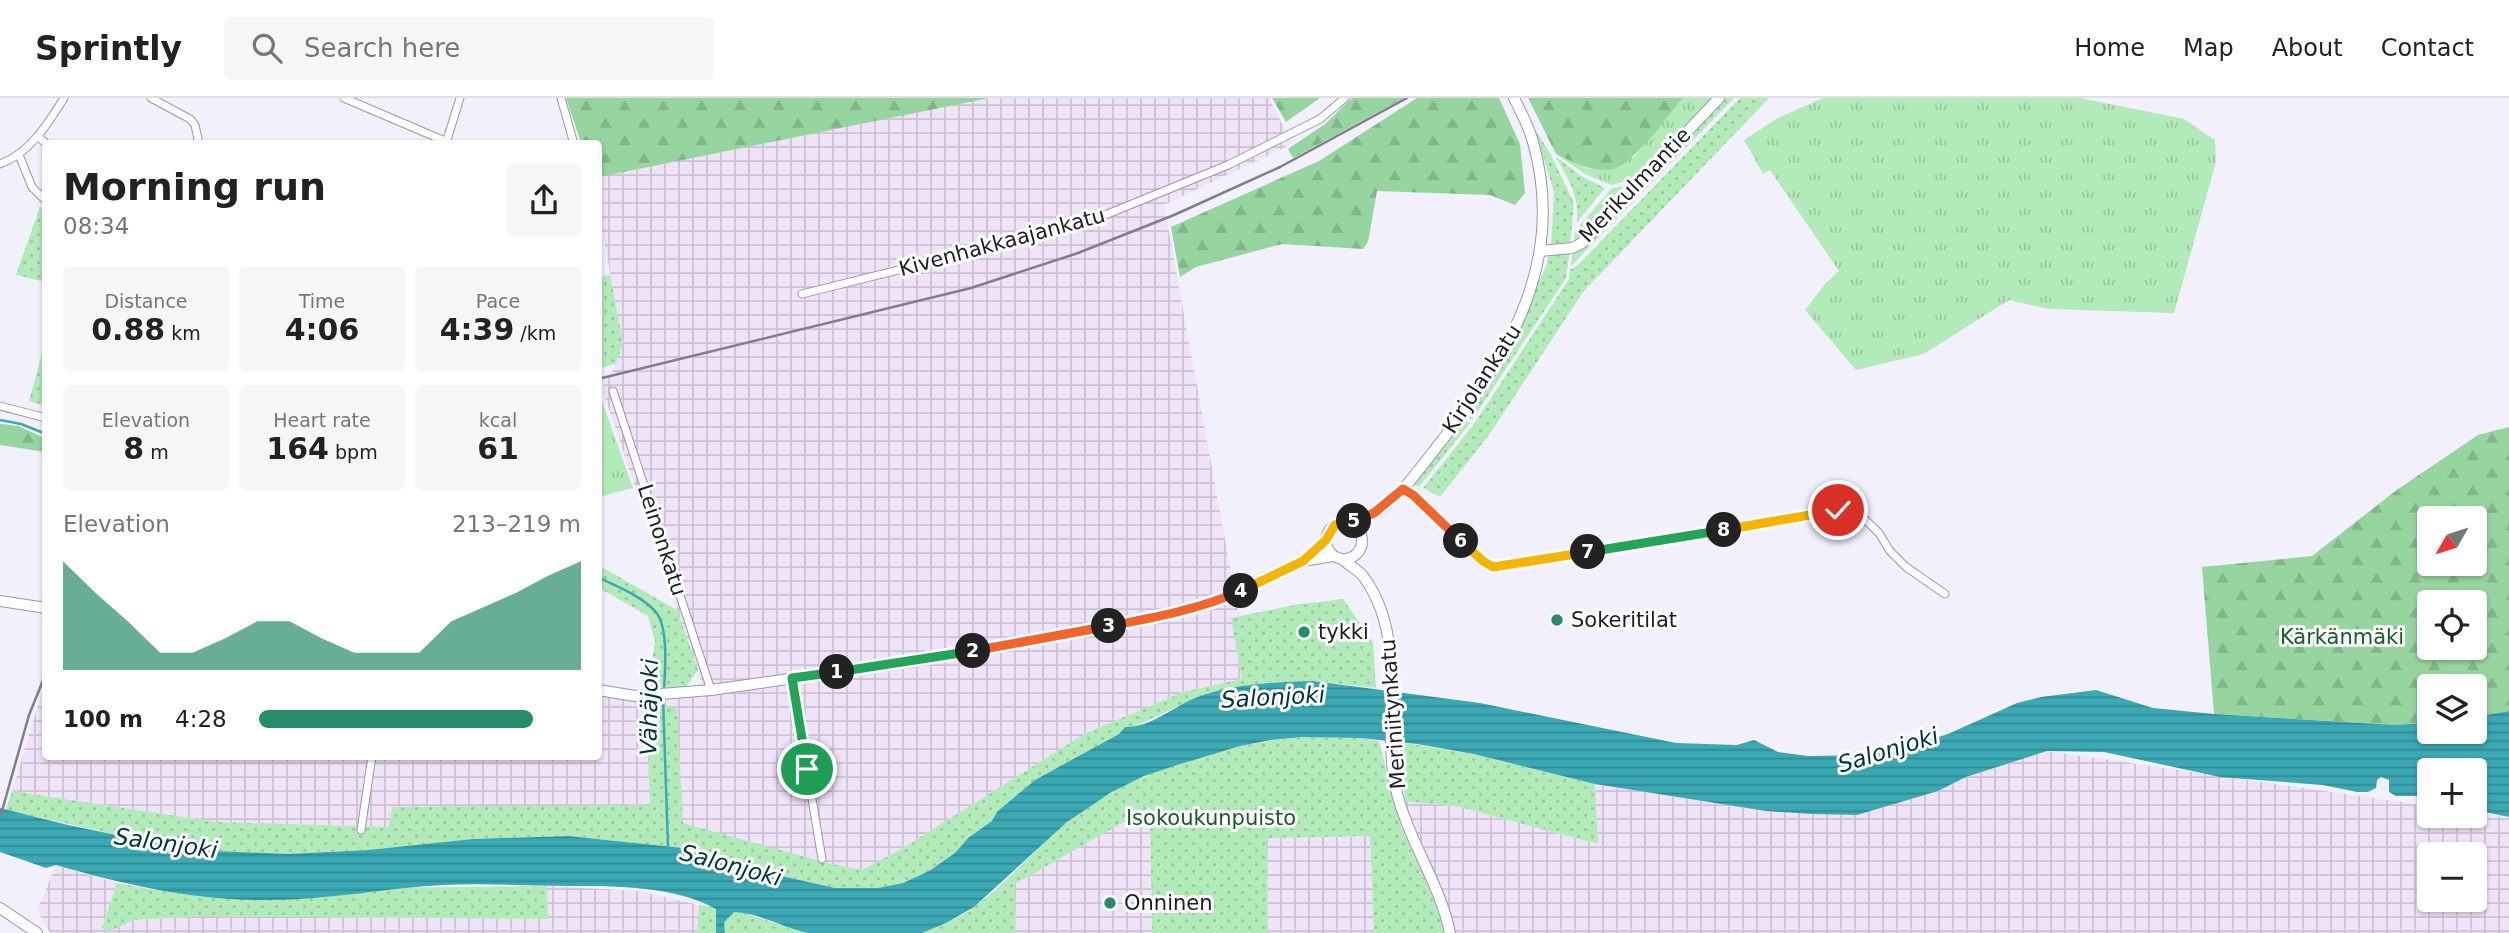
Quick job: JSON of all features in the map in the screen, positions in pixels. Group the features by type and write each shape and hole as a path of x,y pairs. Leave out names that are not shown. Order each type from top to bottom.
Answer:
{"street":[{"path":"0,164 19,155 37,137 64,98"},
{"path":"151,98 190,118 195,125 198,140"},
{"path":"344,98 441,140"},
{"path":"447,140 460,98"},
{"path":"561,98 573,140"},
{"name":"Kivenhakkaajankatu","path":"802,294 1083,224 1228,166 1320,119 1345,98"},
{"name":"Kirjolankatu","path":"1350,523 1374,513 1403,489 1461,416 1502,353 1522,316 1540,251 1542,194 1532,140 1514,98"},
{"name":"Merikulmantie","path":"1540,251 1572,248 1582,243 1719,98"},
{"path":"37,137 42,140"},
{"path":"19,155 33,187 42,197"},
{"name":"Leinonkatu","path":"613,391 711,690"},
{"path":"0,406 42,415"},
{"path":"1403,489 1493,567 1838,510 1857,512 1879,533 1906,567 1945,594"},
{"name":"Kirjolankatu","path":"1360,542 1374,513"},
{"path":"602,691 635,696 711,690 916,661 1144,620 1220,600 1303,561 1326,540 1335,525 1342,522 1357,527 1360,542 1352,557 1303,561"},
{"path":"1326,540 1327,548 1338,558"},
{"name":"Meriniitynkatu","path":"1360,542 1362,574 1386,625 1390,663 1393,769 1399,803 1445,910 1450,933"},
{"name":"Meriniitynkatu","path":"1338,558 1362,574"},
{"path":"0,601 42,607"},
{"path":"792,678 822,859"},
{"path":"361,830 371,760"},
{"path":"0,908 37,933"}],"shaded area":[{"path":"988,98 1269,98 1292,144 1164,205 1239,616 1231,618 1242,679 1183,692 1086,733 903,848 862,870 823,862 392,807 389,827 216,822 12,791 42,695 42,760 602,760 602,684 646,691 702,685 602,389 616,364 623,343 602,229 602,175"},
{"path":"2047,751 2417,804 2417,828 2487,828 2487,815 2509,818 2509,933 1445,933 1434,900 1401,827 1393,800 1460,807 1598,844 1595,784 1766,811 1857,815 1938,791 1966,777"},
{"path":"1150,807 1152,933 1016,933 1014,884"},
{"path":"1370,836 1374,933 1268,933 1267,838"},
{"path":"56,865 117,883 102,928 110,931 134,920 203,916 548,919 547,886 640,891 699,905 697,933 50,933 37,910"}],"green space":[{"path":"566,98 989,98 602,176 602,140 580,140"},
{"path":"1272,98 1320,98 1286,122"},
{"path":"1352,98 1404,98 1293,158 1288,149 1325,124"},
{"path":"1417,98 1499,98 1520,144 1525,193 1515,205 1490,195 1377,191 1368,242 1363,249 1282,244 1196,267 1180,277 1171,227 1319,161"},
{"path":"1528,98 1683,98 1628,161 1608,170 1601,170 1575,163 1556,154"},
{"path":"1683,98 1714,98 1637,175 1625,181 1611,185 1585,174 1556,154 1589,169 1634,157"},
{"path":"1724,98 1734,98 1570,267 1574,249"},
{"path":"1740,98 1769,98 1583,292 1489,435 1440,497 1423,488 1474,424 1569,279 1570,270 1579,264"},
{"path":"1823,98 2080,98 2184,119 2215,140 2216,162 2174,313 2049,309 2009,300 1924,354 1856,370 1805,310 1839,271 1770,170 1763,174 1744,140 1776,119"},
{"path":"1535,129 1574,203 1570,246 1551,248 1554,192"},
{"path":"1556,157 1583,177 1605,188 1577,222 1575,195"},
{"path":"1633,185 1574,246 1575,231 1612,188"},
{"path":"40,207 42,281 16,275"},
{"path":"1570,250 1566,278 1472,420 1463,415 1513,334 1546,267 1549,252"},
{"path":"610,274 623,343 616,364 602,367 602,277"},
{"path":"42,353 42,405 29,401"},
{"path":"602,401 633,488 602,496"},
{"path":"1461,417 1470,423 1419,487 1405,480"},
{"path":"0,424 18,426 42,437 42,452 0,445"},
{"name":"Kärkänmäki","path":"2509,427 2509,711 2487,715 2487,674 2417,674 2417,724 2395,725 2214,714 2202,567 2312,556 2398,489 2478,435"},
{"path":"602,567 677,610 698,670 686,687 648,687 655,641 648,616 602,590"},
{"path":"1343,599 1373,642 1376,688 1313,681 1262,683 1193,699 1134,727 1125,727 1119,734 1035,780 998,812 992,821 968,838 955,853 929,871 903,883 878,888 835,888 733,865 683,848 568,836 473,839 368,850 288,854 210,852 154,843 6,810 12,791 216,822 389,827 392,807 650,805 646,707 677,707 683,823 823,862 862,870 903,848 1086,733 1183,692 1242,679 1231,618 1294,605"},
{"name":"Isokoukunpuisto","path":"1302,737 1379,741 1401,827 1434,900 1445,933 1374,933 1370,836 1267,838 1268,933 1152,933 1150,807 1015,884 1016,933 922,933 974,907 998,888 1065,824 1117,789 1147,775 1208,754 1240,746"},
{"path":"1399,742 1474,754 1595,784 1598,844 1460,807 1405,801"},
{"path":"117,883 155,890 547,886 548,919 203,916 134,920 110,931 102,928"},
{"path":"699,905 745,913 809,933 697,933"}],"water":[{"name":"Salonjoki","path":"1313,681 1480,703 1676,743 1737,745 1754,740 1778,752 1808,756 1868,755 1906,747 1948,734 2017,703 2096,690 2153,708 2395,725 2417,724 2417,744 2487,744 2487,715 2509,711 2509,817 2487,812 2487,758 2417,758 2417,796 2396,796 2389,792 2389,780 2381,777 2377,780 2376,788 2368,792 2357,792 2323,785 2220,777 2104,752 2047,751 1966,777 1938,791 1857,815 1766,811 1595,784 1474,754 1417,744 1361,738 1302,737 1240,746 1144,776 1110,793 1067,822 974,907 922,933 809,933 753,915 734,912 724,922 725,933 716,933 716,909 682,896 626,887 459,884 291,899 215,898 135,885 56,865 46,868 0,852 0,808 190,850 288,854 368,850 473,839 568,836 683,848 733,865 835,888 878,888 903,883 929,871 955,853 968,838 992,821 997,812 1035,780 1119,734 1125,727 1143,724 1209,693 1268,683"}],"waterway":[{"name":"Vähäjoki","path":"0,420 21,424 42,432"},
{"name":"Vähäjoki","path":"602,579 642,600 659,618 665,649 664,690"},
{"name":"Vähäjoki","path":"663,697 668,847"}],"railway":[{"path":"602,378 971,288 1078,253 1174,215 1280,167 1407,98"},
{"path":"0,818 29,715 42,683"}],"place":[{"name":"Sokeritilat","path":"1557,620"},
{"name":"tykki","path":"1304,632"},
{"name":"Onninen","path":"1110,903"}],"route":[{"path":"807,769 792,678 916,661 1081,632 1144,620 1220,600 1303,561 1326,540 1335,525 1350,523 1374,513 1403,489 1493,567 1838,510"}]}
